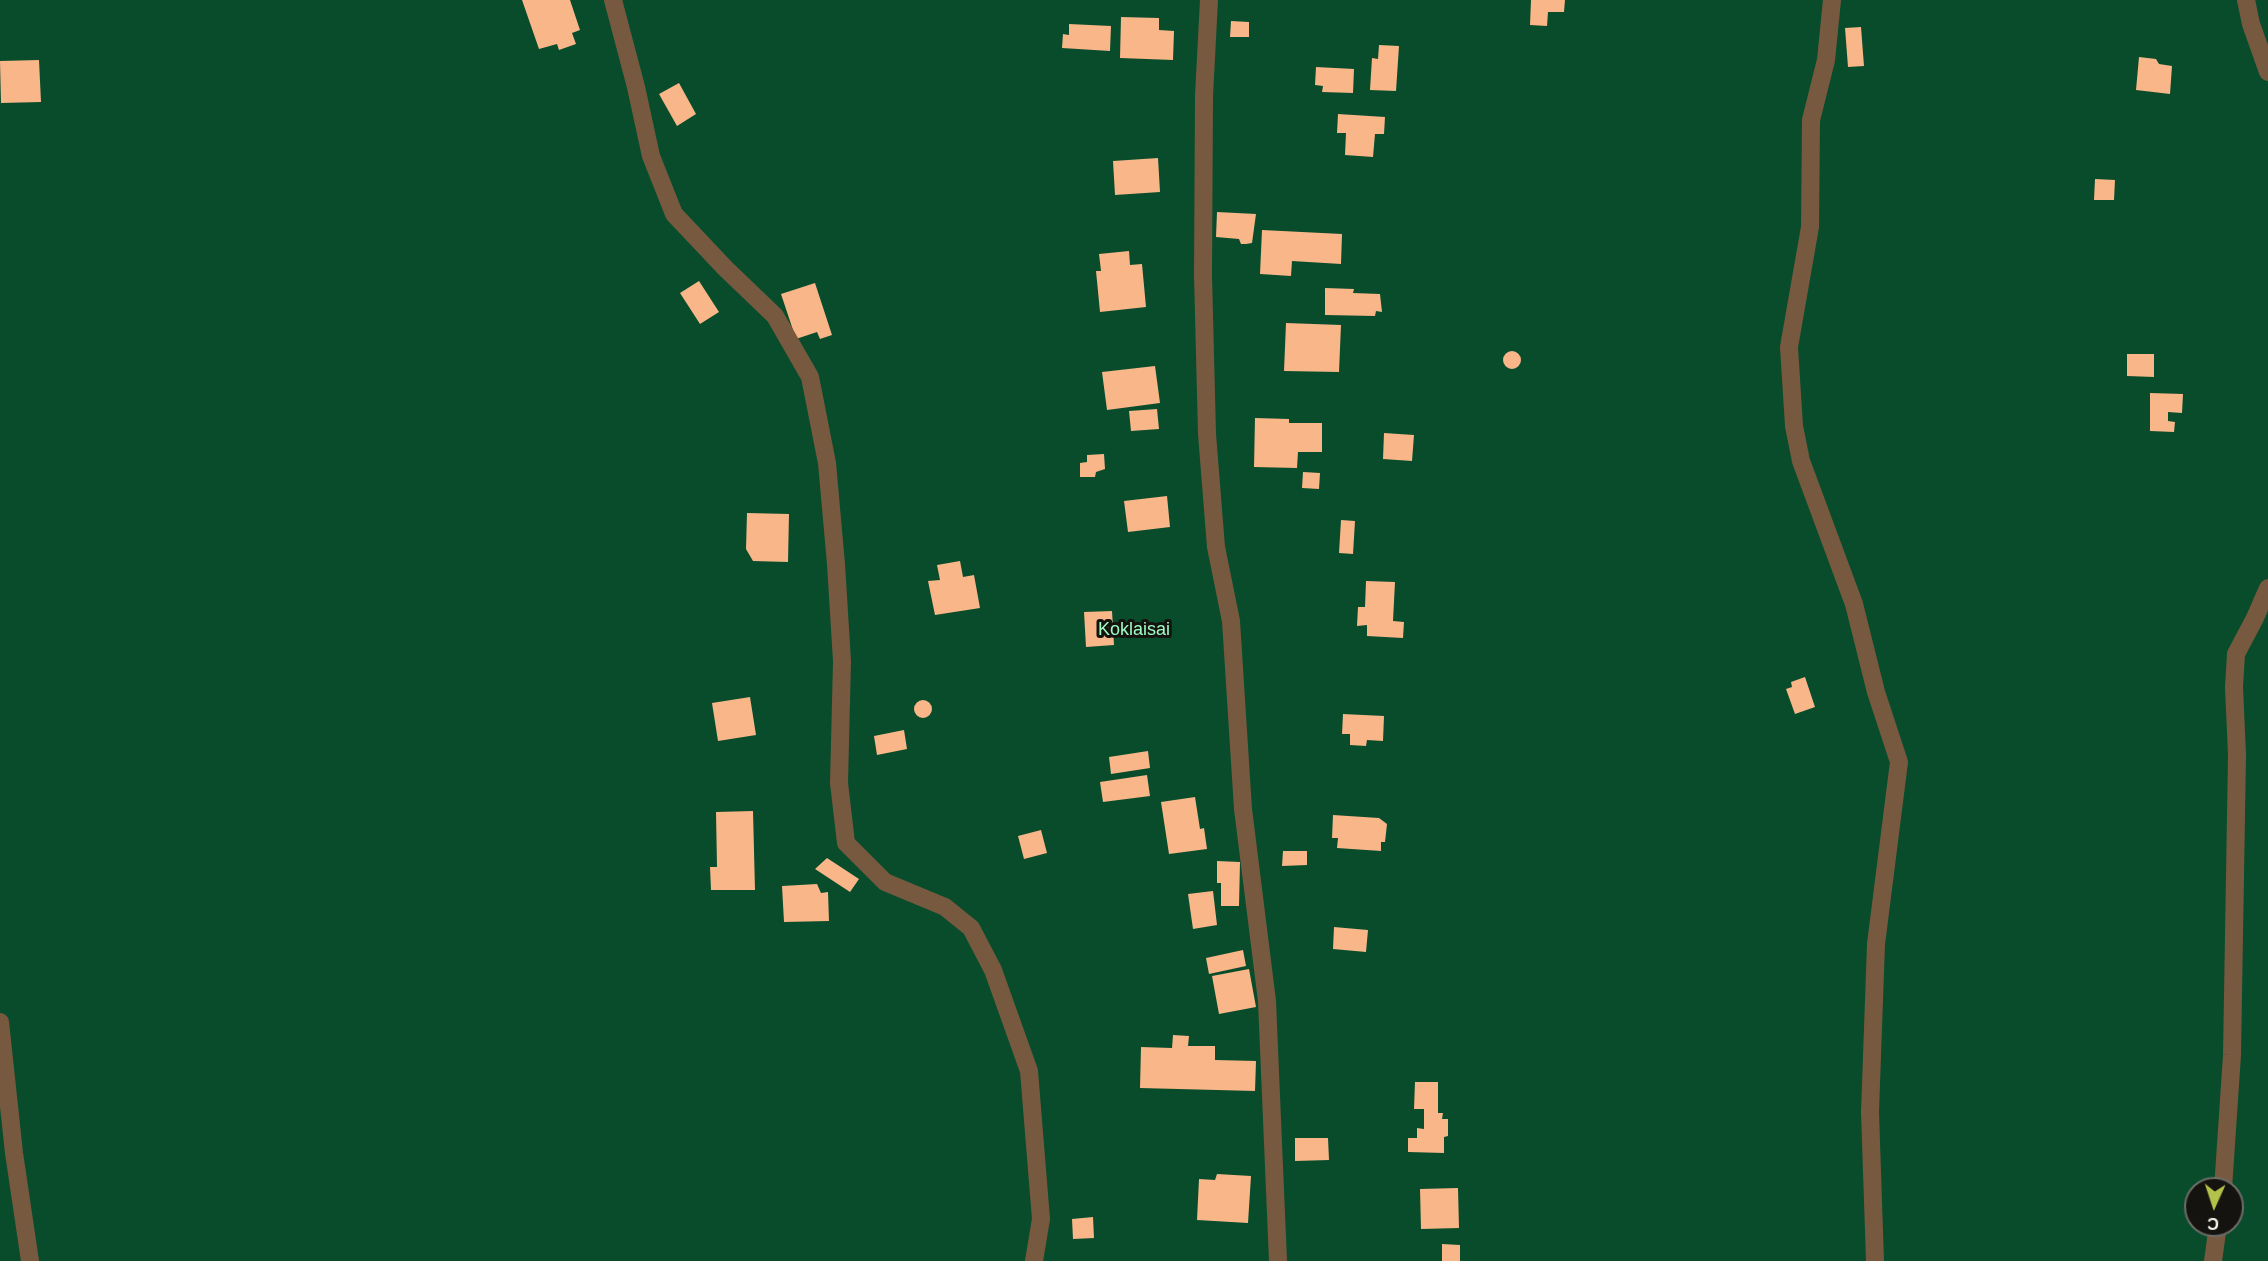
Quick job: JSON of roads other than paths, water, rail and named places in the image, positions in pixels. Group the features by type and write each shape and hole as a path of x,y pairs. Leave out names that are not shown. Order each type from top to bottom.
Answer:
{"street":[{"path":"613,0 651,156 674,214 775,316 810,377 827,463 836,564 842,661 839,783 846,843 885,882 945,907 971,928 993,970 1029,1071 1041,1219 1034,1261"},
{"path":"1209,0 1204,96 1203,275 1207,434 1216,547 1231,621 1243,809 1267,1001 1278,1261"},
{"path":"1832,0 1826,60 1811,120 1810,227 1789,347 1794,426 1802,461 1854,604 1876,692 1899,762 1876,944 1870,1112 1875,1261"},
{"path":"2246,0 2251,24 2268,72"},
{"path":"2224,1177 2233,1043 2236,654 2268,588"},
{"path":"0,1022 14,1153 30,1261"},
{"path":"2213,1261 2216,1237"}],"park label":[{"name":"Koklaisai","path":"1134,630"}]}
